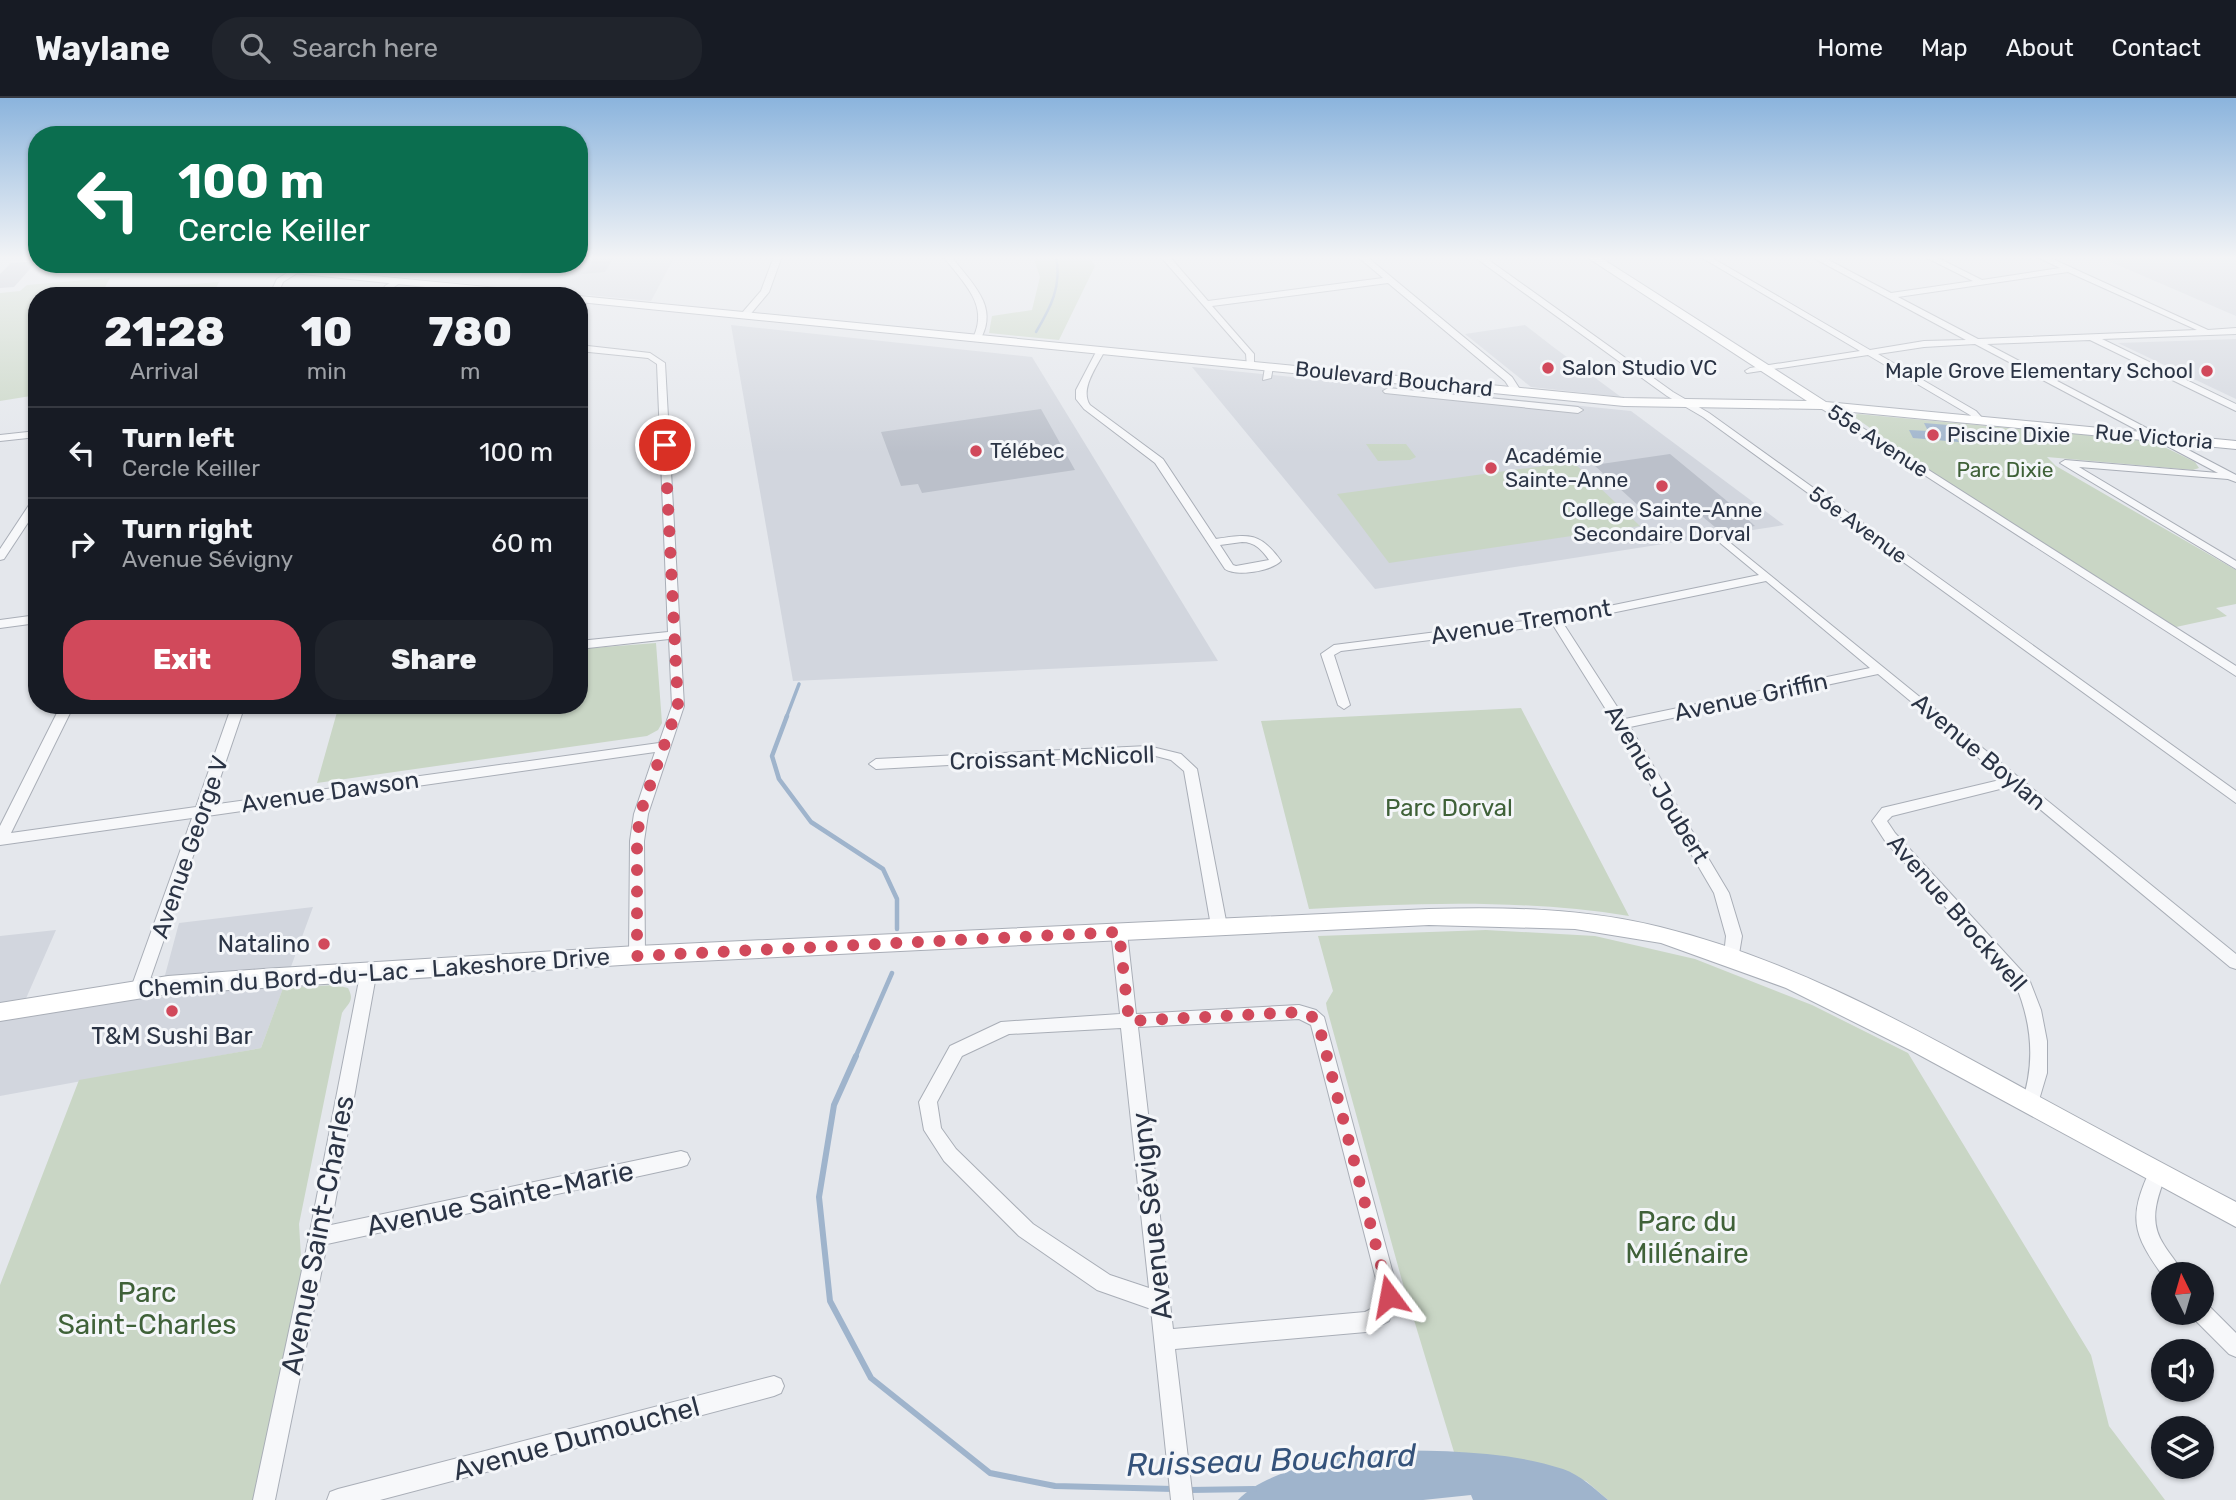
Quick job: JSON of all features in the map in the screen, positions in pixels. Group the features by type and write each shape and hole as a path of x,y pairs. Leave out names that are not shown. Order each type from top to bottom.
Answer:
{"main road":[{"name":"Boulevard Bouchard","path":"811,321 1250,365 1268,373 1516,391 1534,399 1624,402"},
{"name":"55e Avenue","path":"1674,321 1800,404"},
{"name":"55e Avenue","path":"1691,321 1822,405"},
{"name":"Rue Victoria","path":"1624,402 1685,402 1704,406 1822,405 2236,445"},
{"name":"Chemin du Bord-du-Lac - Lakeshore Drive","path":"0,1012 139,988 368,971 1219,926 1429,917 1530,917 1622,927 1732,956 1861,1012 2236,1215"}],"street":[{"path":"977,338 986,321"},
{"path":"1222,321 1252,356 1250,365"},
{"path":"1439,321 1509,379 1516,391"},
{"name":"56e Avenue","path":"1570,321 2236,798"},
{"path":"1816,321 1973,412 1979,420"},
{"path":"1938,321 2235,478"},
{"path":"2183,321 2206,332"},
{"path":"1750,371 1924,344 2236,331"},
{"path":"2091,337 2236,408"},
{"path":"588,349 650,356 661,363 678,706 673,726 661,747 640,814 637,841 637,956"},
{"path":"1101,351 1081,390 1081,399 1102,421 1159,461 1213,543 1229,567 1234,570 1275,561 1264,542 1254,538 1213,543"},
{"path":"1388,391 1534,399 1578,410"},
{"name":"55e Avenue","path":"1822,405 2236,671"},
{"path":"0,438 28,435"},
{"path":"2235,478 2065,463 2236,566"},
{"path":"0,557 28,515"},
{"name":"Avenue Boylan","path":"1723,540 2236,964"},
{"name":"Avenue Tremont","path":"1344,705 1327,654 1338,648 1556,621 1768,577"},
{"path":"0,624 28,620"},
{"name":"Avenue Joubert","path":"1556,621 1622,724 1721,894 1734,936 1732,956"},
{"path":"588,644 674,635"},
{"name":"Avenue Griffin","path":"1622,724 1880,670"},
{"path":"0,840 63,714"},
{"name":"Avenue George V","path":"139,988 236,714"},
{"name":"Avenue Dawson","path":"0,840 661,747"},
{"name":"Croissant McNicoll","path":"876,764 1148,750 1176,757 1190,769 1219,926"},
{"name":"Avenue Brockwell","path":"2014,781 1887,812 1880,821 1890,837 2021,979 2034,1005 2039,1029 2039,1083 2030,1105"},
{"name":"Avenue Sévigny","path":"1119,932 1182,1500"},
{"name":"Avenue Saint-Charles","path":"264,1500 319,1237 368,971"},
{"path":"1160,1302 1104,1283 1026,1230 950,1155 933,1130 928,1102 956,1051 1007,1027 1299,1012 1310,1015 1318,1022 1389,1296 1382,1314 1366,1322 1164,1340"},
{"name":"Avenue Sainte-Marie","path":"319,1237 681,1159"},
{"path":"2157,1174 2144,1214 2143,1226 2149,1242 2164,1262"},
{"path":"2214,1325 2236,1347"},
{"name":"Avenue Dumouchel","path":"338,1500 774,1386"}],"shaded area":[{"path":"731,325 1032,357 1218,661 793,681"},
{"path":"1525,325 1621,397 1531,387 1465,334"},
{"name":"Maple Grove Elementary School","path":"2236,339 2236,399 2118,343"},
{"name":"Académie Sainte-Anne","path":"1192,367 1631,411 1784,525 1375,589"},
{"path":"313,907 261,1048 0,1096 0,936 56,930 24,1003 164,979 179,923"}],"green space":[{"path":"0,321 28,321 28,396 0,401"},
{"path":"991,321 1068,321 1059,340 989,333"},
{"name":"Parc Dixie","path":"1858,414 2152,441 2195,462 2199,468 2193,470 2047,457 2056,466 2236,570 2236,604 2216,608 2227,616 2176,627 1950,484 1853,416"},
{"path":"1366,444 1406,444 1416,457 1410,460 1378,461"},
{"path":"1573,462 1640,526 1389,563 1337,494"},
{"path":"656,643 662,723 658,730 647,736 317,783 336,714 588,714 588,648"},
{"name":"Parc Dorval","path":"1521,708 1629,916 1549,907 1469,904 1309,909 1261,721"},
{"name":"Parc du Millénaire","path":"1486,930 1595,936 1695,959 1812,1005 1908,1053 2091,1355 2109,1426 2165,1500 1608,1500 1586,1481 1502,1457 1454,1452 1401,1277 1327,1009 1326,1003 1333,991 1318,936"},
{"name":"Parc Saint-Charles","path":"335,985 348,988 351,999 342,1013 299,1224 302,1274 256,1500 0,1500 0,1285 79,1080 261,1048 283,988"}],"water":[{"name":"Piscine Dixie","path":"1924,423 1948,425 1959,442 1913,438 1909,430 1928,431"},
{"path":"1368,1450 1467,1452 1540,1462 1575,1475 1608,1500 1473,1500 1471,1495 1423,1500 1238,1500 1264,1481 1281,1474"}],"building":[{"name":"Télébec","path":"1041,409 1075,470 922,493 918,484 901,486 881,432"},
{"name":"College Sainte-Anne Secondaire Dorval","path":"1670,454 1755,526 1721,532 1697,512 1653,519 1594,465"}],"waterway":[{"name":"Ruisseau Bouchard","path":"1036,332 1042,321"},
{"name":"Ruisseau Bouchard","path":"786,718 799,684"},
{"name":"Ruisseau Bouchard","path":"787,716 772,756 779,779 811,822 883,869 897,899 897,929"},
{"name":"Ruisseau Bouchard","path":"855,1058 892,973"},
{"name":"Ruisseau Bouchard","path":"856,1056 834,1105 819,1197 830,1301 871,1378 990,1473 1055,1486 1173,1489"},
{"name":"Ruisseau Bouchard","path":"1189,1490 1254,1489"}],"place":[{"name":"Salon Studio VC","path":"1548,368"},
{"name":"Maple Grove Elementary School","path":"2207,371"},
{"name":"Piscine Dixie","path":"1933,435"},
{"name":"Télébec","path":"976,451"},
{"name":"Académie Sainte-Anne","path":"1491,468"},
{"name":"College Sainte-Anne Secondaire Dorval","path":"1662,486"},
{"name":"Natalino","path":"324,944"},
{"name":"T&M Sushi Bar","path":"172,1011"}],"route":[{"path":"665,445 678,706 673,726 661,747 640,814 637,841 637,956 1119,932 1129,1021 1299,1012 1310,1015 1318,1022 1389,1296"}]}
